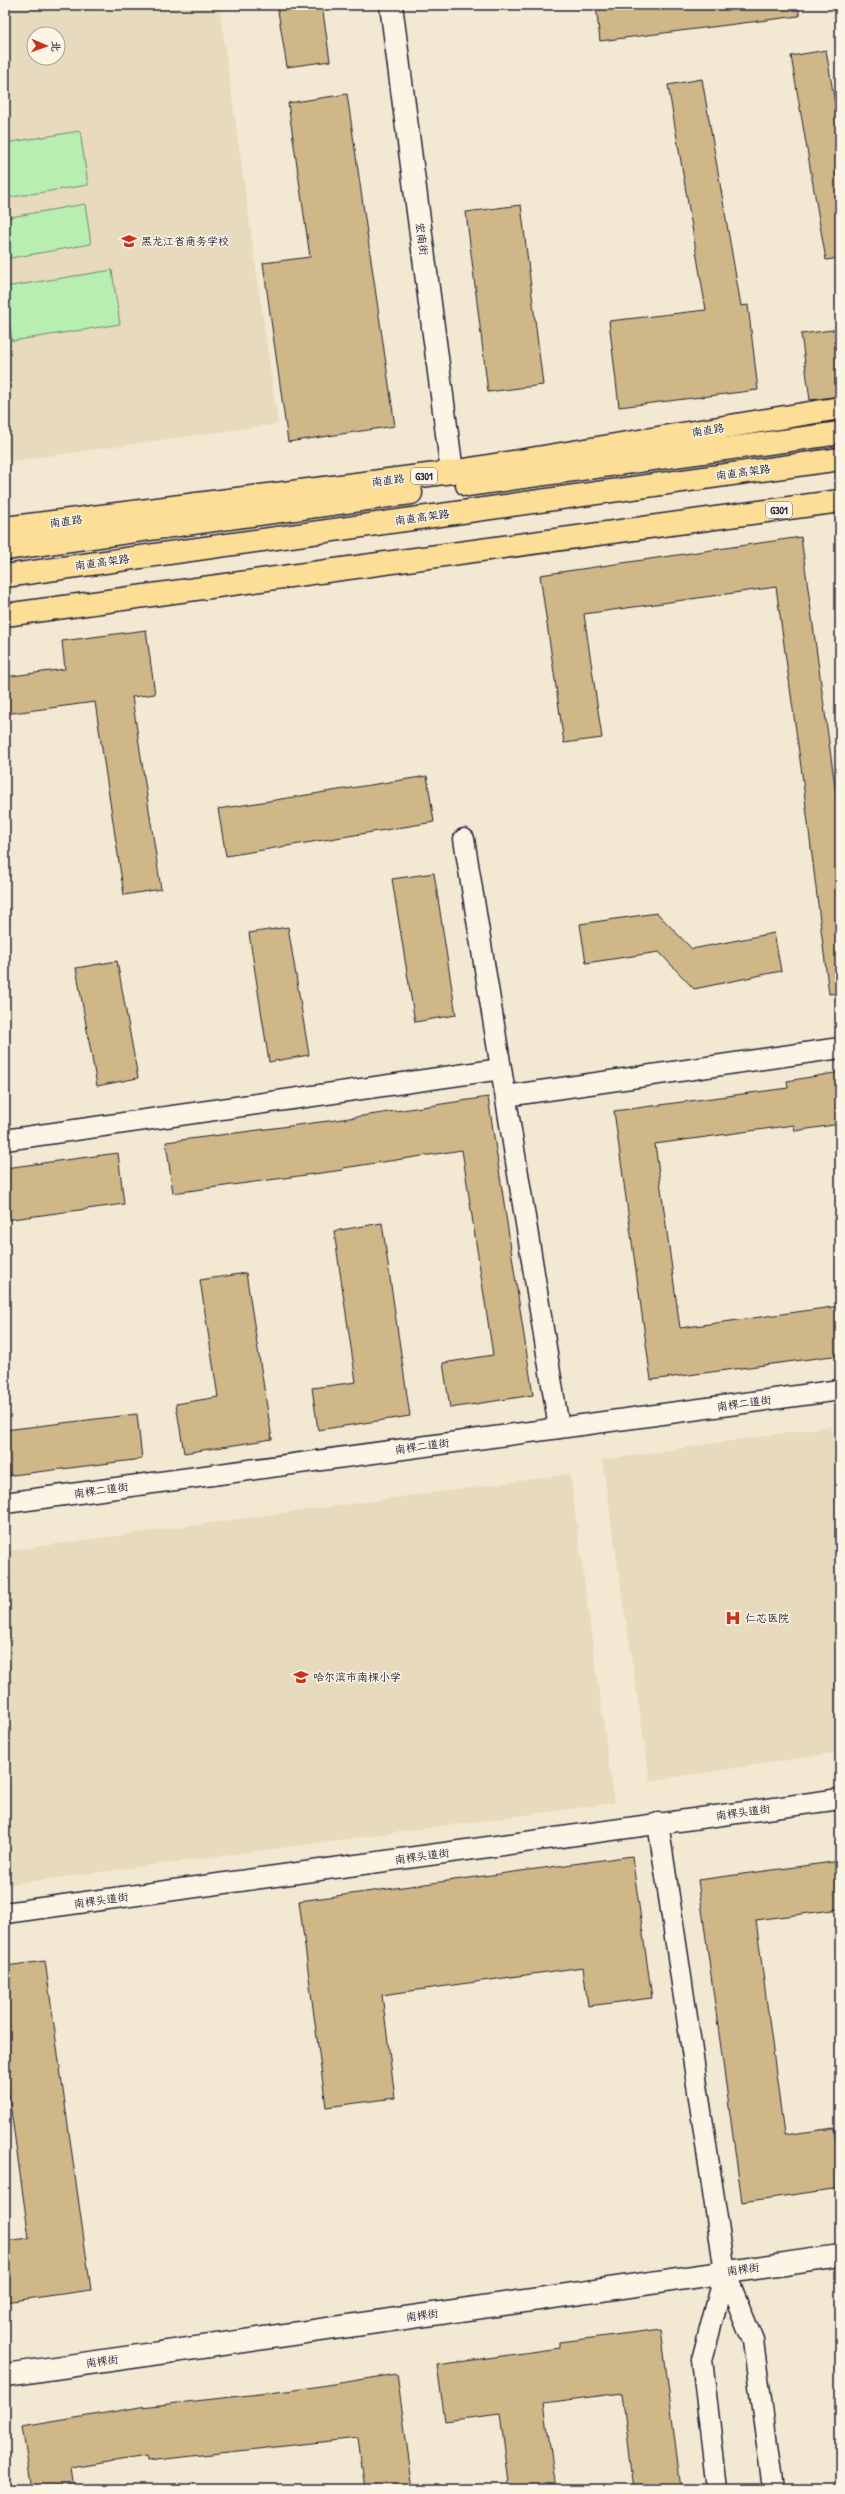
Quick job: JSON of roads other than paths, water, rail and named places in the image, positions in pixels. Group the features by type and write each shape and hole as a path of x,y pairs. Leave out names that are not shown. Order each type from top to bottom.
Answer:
{"highway":[{"name":"南直路","path":"5,528 452,472 840,408"},
{"path":"5,549 840,432"},
{"name":"南直高架路","path":"5,576 840,459"},
{"name":"G301","path":"5,615 840,501"}],"street":[{"name":"宏南街","path":"391,5 452,472"},
{"path":"464,839 559,1428"},
{"path":"506,1096 840,1048"},
{"path":"5,1140 501,1069"},
{"name":"南棵二道街","path":"5,1503 840,1390"},
{"name":"南棵头道街","path":"5,1913 840,1799"},
{"path":"658,1823 725,2272 753,2341 773,2489"},
{"name":"南棵街","path":"5,2376 840,2256"},
{"path":"717,2489 702,2360 725,2272"}],"place":[{"name":"黑龙江省商务学校","path":"129,241"},
{"name":"仁芯医院","path":"733,1618"},
{"name":"哈尔滨市南棵小学","path":"301,1677"}]}
